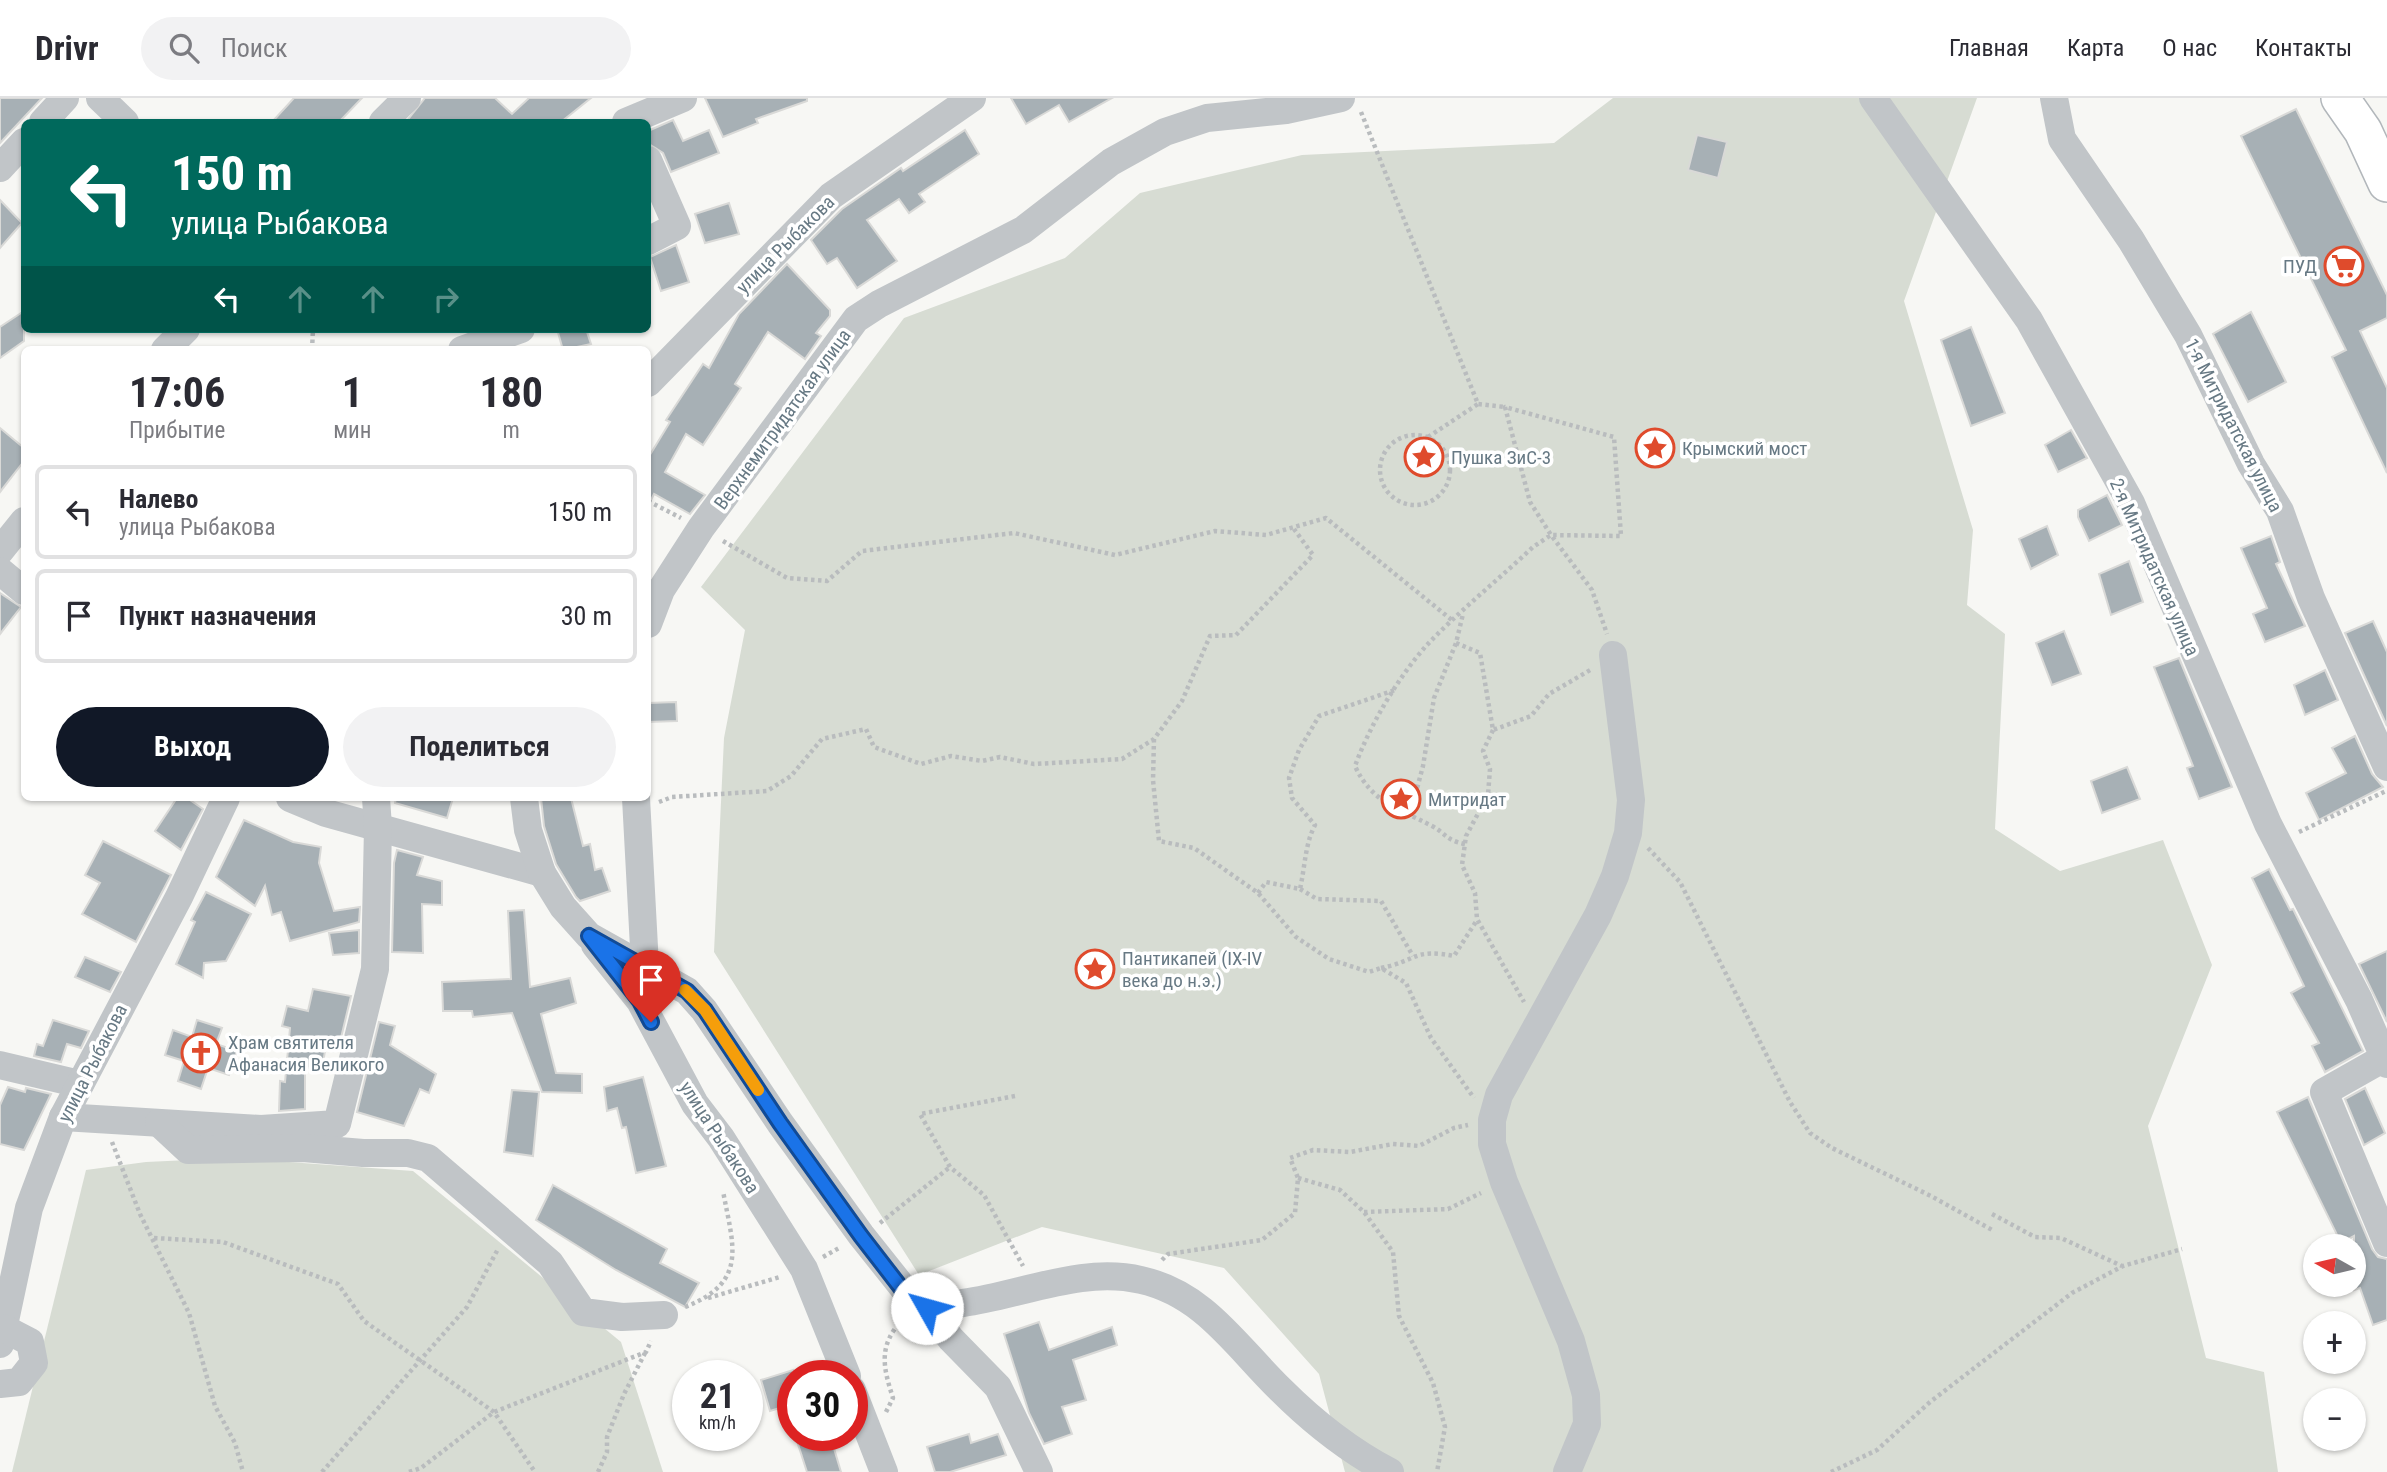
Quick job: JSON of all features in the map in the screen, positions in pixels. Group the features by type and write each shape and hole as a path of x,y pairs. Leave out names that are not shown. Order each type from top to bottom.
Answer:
{"main road":[{"path":"2340,98 2363,131 2387,183"}],"street":[{"path":"46,119 65,98"},
{"path":"100,98 122,119"},
{"path":"386,119 407,98"},
{"path":"636,119 683,98"},
{"name":"улица Рыбакова","path":"651,382 831,196 972,98"},
{"name":"2-я Митридатская улица","path":"1873,98 2029,320 2124,491 2268,824 2383,1046"},
{"name":"1-я Митридатская улица","path":"2054,98 2062,139 2131,240 2188,335 2251,464 2280,511 2311,598 2387,767"},
{"name":"Верхнемитридатская улица","path":"651,616 661,590 701,528 856,319 878,304 1023,230 1111,162 1165,132 1207,118 1351,104"},
{"path":"0,168 21,145"},
{"path":"651,167 677,226 651,239"},
{"path":"169,346 182,333"},
{"path":"473,346 510,333"},
{"path":"0,551 21,525"},
{"path":"0,571 21,588"},
{"path":"1567,1472 1587,1424 1586,1395 1570,1341 1504,1182 1492,1144 1492,1121 1499,1095 1598,915 1615,876 1628,834 1630,800 1613,655"},
{"name":"улица Рыбакова","path":"2,1336 29,1208 63,1117 179,897 225,801"},
{"path":"297,801 326,813 542,873"},
{"path":"63,1117 261,1129 337,1125 375,969 376,801"},
{"name":"улица Рыбакова","path":"524,801 528,830 542,873 563,907 640,1001 695,1104 721,1138 804,1269 841,1360"},
{"path":"637,804 645,966"},
{"path":"589,936 687,991 705,1010 780,1123 868,1245 998,1388 1040,1472"},
{"path":"2383,1046 2324,1092 2387,1243"},
{"path":"0,1065 80,1084"},
{"path":"159,1123 188,1150 303,1148 363,1153 408,1153 428,1157 516,1237 550,1264 583,1312 622,1317 664,1315"},
{"path":"922,1306 1035,1289 1104,1275 1141,1280 1178,1291 1206,1310 1280,1389 1322,1429 1357,1454 1390,1472"},
{"path":"0,1384 19,1382 34,1363 30,1342 2,1336"},
{"path":"868,1429 884,1472"}],"path":[{"path":"1351,104 1478,404"},
{"path":"1428,437 1443,448 1448,456 1451,465 1448,483 1444,491 1430,503 1402,504 1394,499 1383,485 1382,457 1401,438 1428,437 1478,404 1505,407 1614,437 1621,536 1551,535 1533,547 1426,647 1395,690 1354,766 1364,786 1384,803 1436,828 1449,840 1465,844"},
{"path":"1493,730 1531,716 1549,694 1613,655 1592,590 1530,502 1505,407"},
{"path":"651,503 787,578 827,581 862,551 1013,533 1115,555 1215,531 1266,535 1326,518 1453,621"},
{"path":"637,804 672,797 767,791 792,776 822,739 866,729 874,747 921,764 951,756 982,761 1000,757 1034,764 1122,759 1154,739 1182,701 1210,636 1236,635 1313,555 1293,529"},
{"path":"1410,816 1423,766 1434,698 1456,643 1463,613"},
{"path":"1456,643 1480,653 1493,730 1483,751 1490,769 1488,795 1466,836 1462,865 1475,893 1477,919 1507,975 1538,1022"},
{"path":"1300,890 1308,854 1306,841 1315,825 1292,798 1289,778 1299,750 1319,716 1395,690"},
{"path":"1154,739 1153,780 1159,841 1194,848 1258,893 1296,937 1329,959 1369,972 1400,964 1427,951 1454,956 1477,919"},
{"path":"2268,824 2277,819 2287,838 2387,791"},
{"path":"1628,834 1654,853 1680,882 1790,1102 1810,1133 1832,1148 1931,1196 1994,1231"},
{"path":"1258,893 1266,882 1300,890 1317,898 1381,901 1413,956"},
{"path":"1141,1280 1168,1254 1262,1240 1295,1213 1298,1178 1290,1158 1313,1150 1350,1152 1393,1144 1419,1146 1454,1128 1492,1121 1431,1038 1406,982 1381,968"},
{"path":"1015,1097 920,1114 950,1167 984,1195 1035,1289"},
{"path":"110,1121 110,1138 139,1214 154,1238 189,1313 215,1406 235,1443 243,1472"},
{"path":"1298,1178 1340,1190 1364,1212 1393,1252 1399,1316 1436,1394 1445,1427 1437,1472"},
{"path":"1364,1212 1448,1209 1504,1182"},
{"path":"1992,1214 2035,1237 2061,1238 2123,1266"},
{"path":"322,1472 467,1307 498,1249 516,1237"},
{"path":"154,1238 223,1242 338,1284 365,1321 494,1412 535,1472"},
{"path":"1830,1472 1877,1450 2007,1341 2072,1293 2123,1266 2182,1250"},
{"path":"870,1434 885,1415 893,1398 887,1378 884,1348 895,1327 922,1306"},
{"path":"598,1472 607,1452 607,1437 646,1352"}],"shaded area":[{"path":"1613,98 1977,98 1904,301 1973,530 1967,605 2005,634 1995,829 2060,871 2163,840 2212,965 2148,1126 2206,1358 2264,1372 2278,1472 1345,1472 1319,1374 1224,1268 1042,1227 919,1275 714,952 724,738 745,630 701,587 904,318 1065,258 1140,193 1302,155 1554,143"},
{"path":"232,1158 413,1171 621,1342 663,1472 12,1472 86,1170 146,1162"}],"building":[{"path":"0,98 42,98 21,119 0,143"},
{"path":"294,98 362,98 342,119 275,119"},
{"path":"425,98 495,98 512,114 529,98 591,98 565,119 408,119"},
{"path":"705,98 807,98 807,101 756,119 758,123 723,137"},
{"path":"1011,98 1112,98 1069,122 1059,105 1026,124"},
{"path":"2296,109 2387,295 2387,318 2360,331 2387,388 2387,473 2332,357 2346,350 2241,136"},
{"path":"673,120 683,141 709,130 719,153 671,172 663,153 651,145 651,130"},
{"path":"965,130 979,154 919,194 925,202 909,213 899,199 867,220 897,261 857,288 837,258 827,264 811,240 842,209 901,168 903,171"},
{"path":"1697,135 1727,142 1718,178 1688,170"},
{"path":"0,200 21,224 0,248"},
{"path":"729,203 739,234 705,243 695,214"},
{"path":"676,245 689,282 661,291 651,257"},
{"path":"787,264 830,310 830,316 816,333 821,336 805,359 768,332 735,384 741,388 703,445 686,434 665,472 705,495 690,514 654,494 651,500 651,453 670,422 666,420 703,364 709,368 739,314"},
{"path":"2251,312 2286,382 2248,402 2213,334"},
{"path":"21,313 21,333 24,333 24,341 0,358 0,327"},
{"path":"1971,327 2005,413 1971,426 1941,340"},
{"path":"558,333 587,333 591,344 582,346 562,346"},
{"path":"0,428 21,446 21,465 0,492"},
{"path":"2071,430 2087,458 2058,472 2045,445"},
{"path":"2107,495 2122,525 2089,541 2078,517 2078,510"},
{"path":"2047,526 2058,555 2031,569 2019,539"},
{"path":"2271,536 2280,562 2276,564 2305,626 2265,642 2253,614 2267,608 2241,548"},
{"path":"2129,561 2143,602 2111,615 2099,574"},
{"path":"0,593 21,607 0,634"},
{"path":"2373,621 2387,652 2387,726 2345,633"},
{"path":"2064,631 2081,674 2052,685 2036,643"},
{"path":"2179,658 2232,787 2199,799 2187,768 2193,766 2154,667"},
{"path":"2325,670 2338,700 2305,715 2294,685"},
{"path":"676,702 677,721 651,722 651,703"},
{"path":"2355,736 2372,774 2383,787 2319,820 2306,793 2346,773 2332,748"},
{"path":"2127,767 2140,799 2102,813 2091,781"},
{"path":"175,801 191,801 203,809 181,850 155,831"},
{"path":"395,801 452,801 447,818"},
{"path":"541,801 572,801 583,846 590,844 595,870 602,868 610,891 580,901 556,864 544,826"},
{"path":"244,820 293,842 321,847 319,863 334,911 360,907 359,922 290,941 281,912 272,915 265,886 255,906 216,877"},
{"path":"103,841 171,875 136,942 82,914 100,883 85,875"},
{"path":"397,850 423,857 417,875 442,881 442,905 422,904 423,953 392,952 394,863"},
{"path":"2269,869 2290,910 2293,909 2363,1051 2325,1072 2312,1046 2319,1043 2291,993 2304,986 2252,878"},
{"path":"206,892 251,914 226,961 204,963 203,978 176,964 195,922 191,920"},
{"path":"524,910 530,987 570,978 576,1003 541,1014 556,1073 582,1074 582,1093 542,1092 512,1013 473,1017 472,1011 443,1011 442,982 511,979 508,911"},
{"path":"359,930 359,953 333,955 329,933"},
{"path":"2387,951 2387,1022 2359,964"},
{"path":"85,957 121,972 110,992 75,977"},
{"path":"313,989 351,996 340,1042 327,1039 322,1069 305,1068 305,1109 279,1111 280,1081 285,1082 290,1028 282,1026 287,1006 308,1011"},
{"path":"53,1020 89,1031 81,1048 67,1044 61,1062 34,1056 37,1044 43,1046"},
{"name":"Храм святителя Афанасия Великого","path":"197,1020 222,1028 216,1044 237,1051 229,1075 208,1068 201,1089 178,1081 184,1061 165,1055 173,1030 192,1037"},
{"path":"379,1022 395,1026 390,1045 436,1074 429,1093 420,1089 404,1126 357,1112"},
{"path":"643,1077 666,1166 636,1173 626,1127 622,1128 617,1108 607,1111 604,1087"},
{"path":"8,1087 25,1092 26,1088 51,1094 24,1150 0,1144 0,1105"},
{"path":"2365,1088 2385,1133 2364,1145 2345,1099"},
{"path":"512,1090 539,1092 533,1156 504,1152"},
{"path":"2308,1097 2366,1234 2337,1234 2277,1112"},
{"path":"553,1185 667,1249 660,1263 699,1283 685,1307 616,1270 536,1220"},
{"path":"2366,1235 2378,1257 2387,1259 2387,1320 2373,1325 2363,1297 2366,1297"},
{"path":"1039,1322 1049,1350 1112,1327 1117,1345 1073,1360 1086,1400 1062,1407 1072,1434 1044,1444 1029,1413 1004,1334"},
{"path":"777,1375 777,1409 770,1411 763,1379"},
{"path":"969,1434 971,1443 998,1434 1006,1455 950,1472 935,1472 927,1447"},
{"path":"800,1451 835,1451 841,1472 807,1472"}],"slow traffic":[{"path":"685,990 705,1010 758,1090"}],"place":[{"name":"ПУД","path":"2344,266"},
{"name":"Крымский мост","path":"1655,448"},
{"name":"Пушка ЗиС-3","path":"1424,457"},
{"name":"Митридат","path":"1401,799"},
{"name":"Пантикапей (IX-IV века до н.э.)","path":"1095,969"},
{"name":"Храм святителя Афанасия Великого","path":"201,1053"}],"route":[{"path":"651,1022 640,1001 589,936 687,991 705,1010 780,1123 861,1236 905,1293 916,1304 927,1308"}]}
